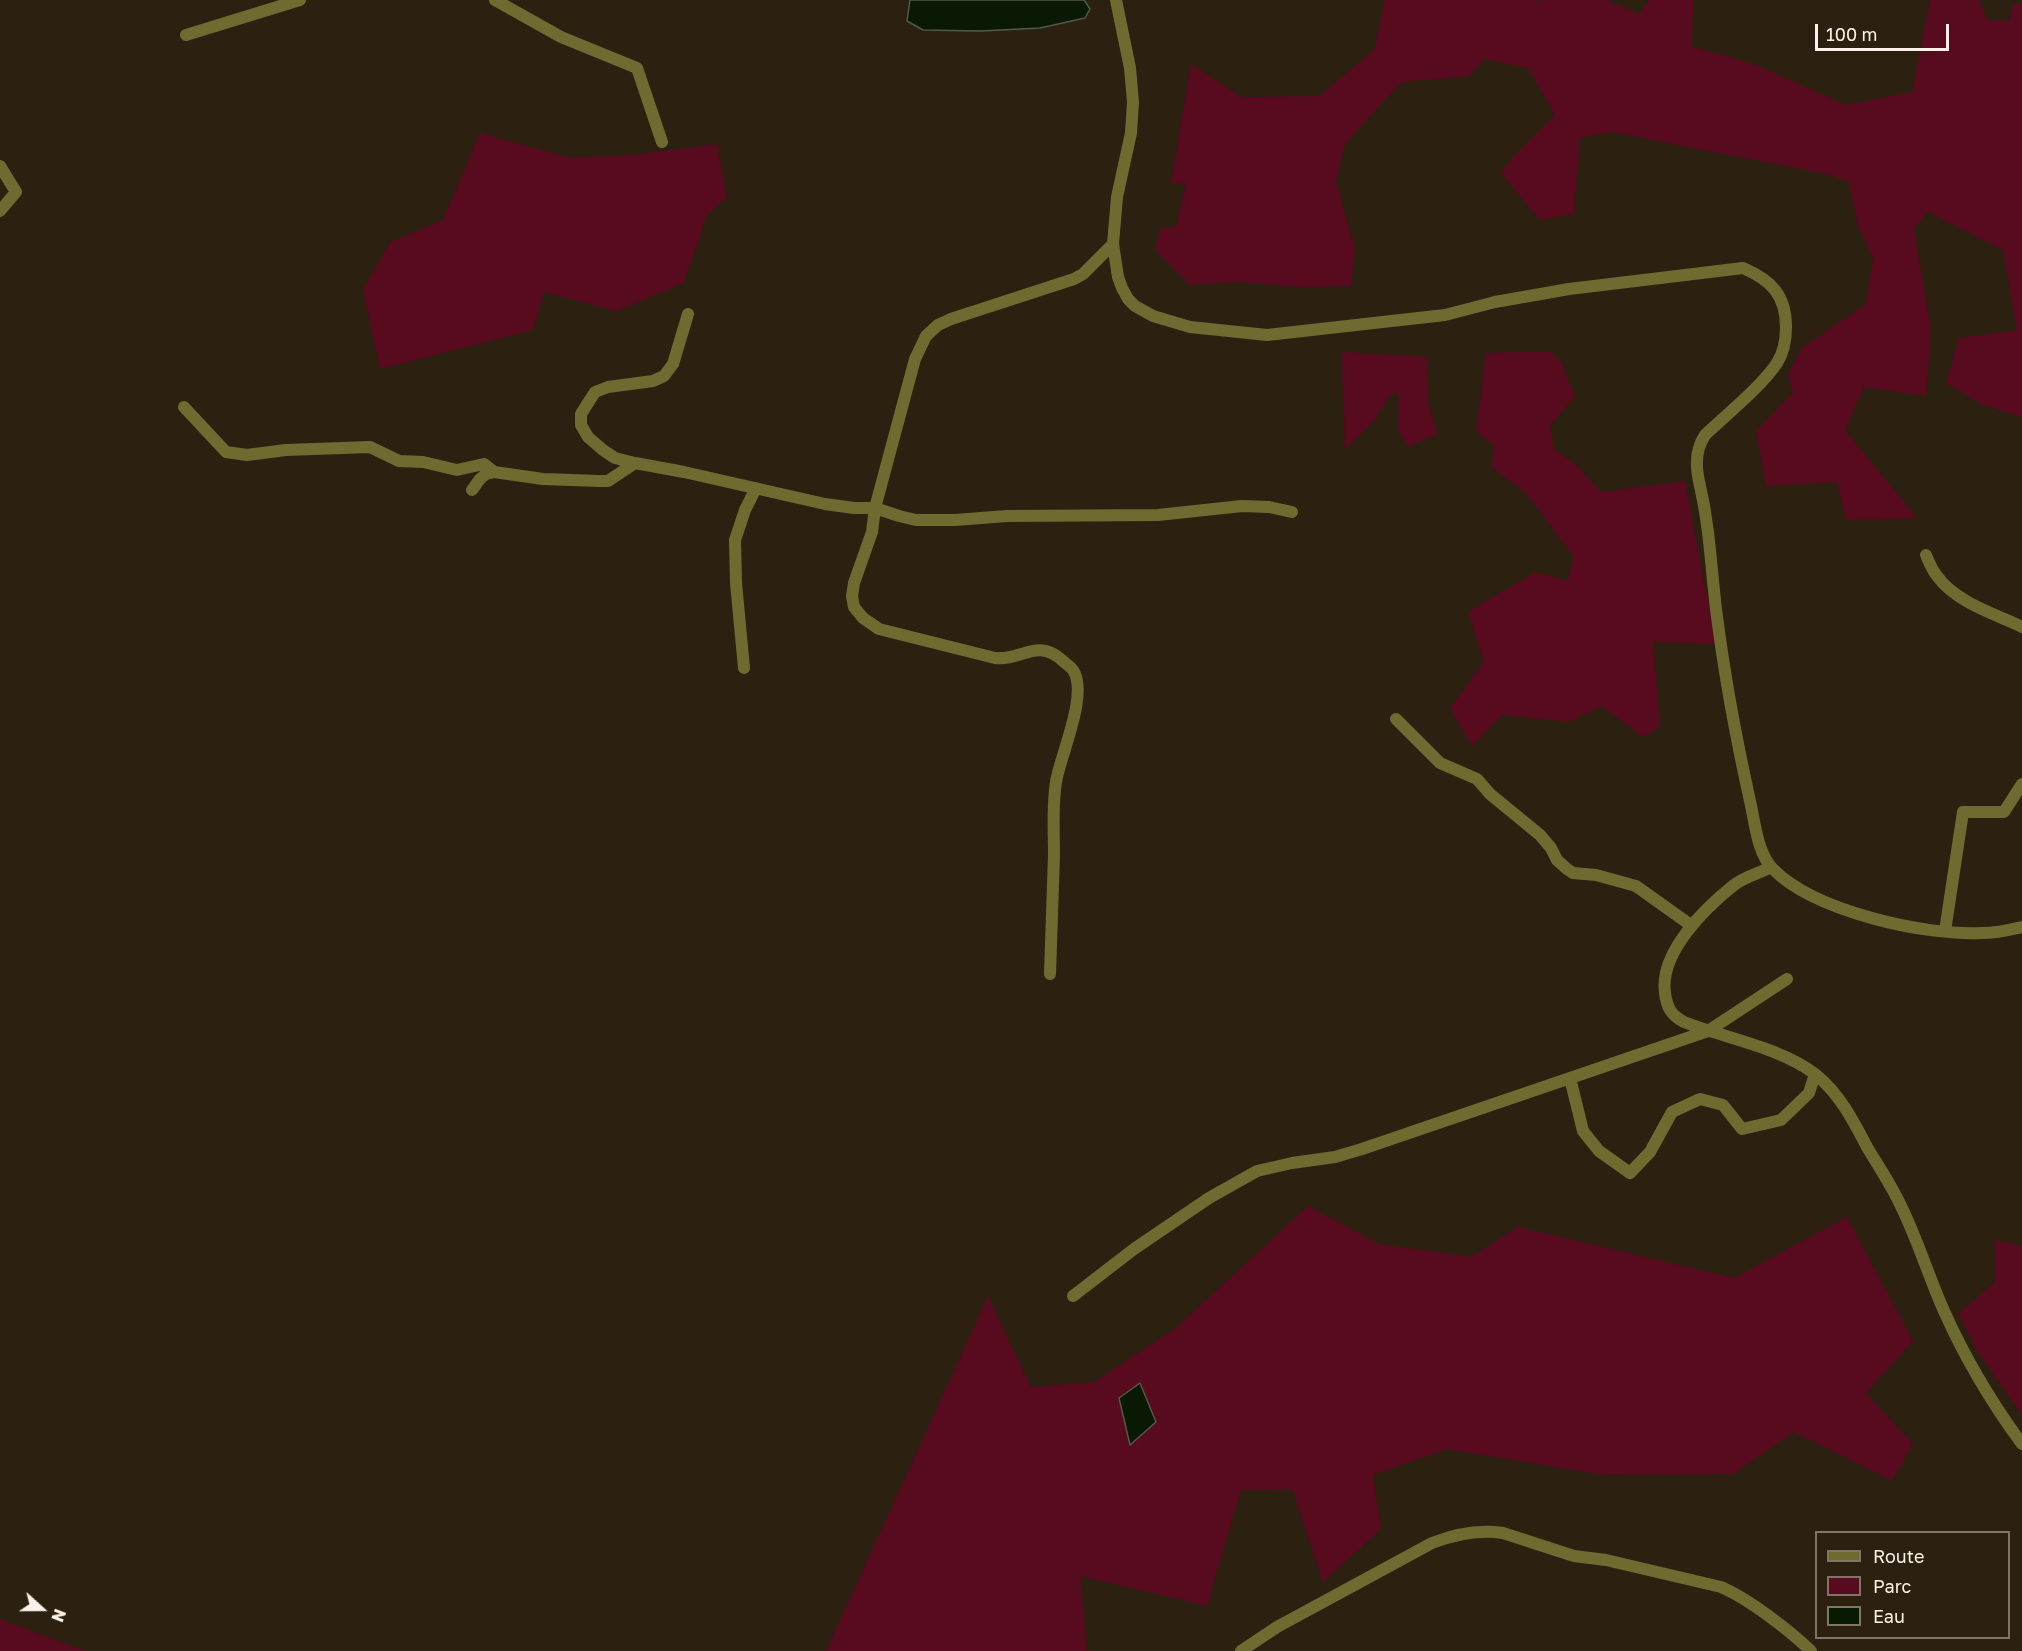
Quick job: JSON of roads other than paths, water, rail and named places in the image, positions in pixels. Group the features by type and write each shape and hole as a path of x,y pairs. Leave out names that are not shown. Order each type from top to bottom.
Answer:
{"street":[{"path":"186,35 300,0"},
{"path":"495,0 561,37 637,68 662,142"},
{"path":"1116,0 1130,68 1133,102 1131,133 1117,197 1113,244 1122,288 1128,299 1144,312 1190,327 1267,335 1445,315 1496,302 1569,290 1731,269 1743,268 1761,276 1775,290 1786,314 1784,346 1778,361 1768,375 1705,435 1696,459 1708,532 1716,610 1743,770 1758,837 1771,867 1782,877 1842,909 1883,921 1945,932 1980,934 2003,932 2022,927"},
{"path":"0,166 16,192 0,211"},
{"path":"1050,974 1053,810 1056,780 1073,728 1077,690 1073,670 1047,650 1027,651 1006,659 994,658 879,628 863,618 854,607 852,596 872,532 875,508 906,387 915,358 926,336 938,325 951,319 1074,279 1083,274 1113,244"},
{"path":"688,314 673,364 664,375 653,381 608,387 595,392 581,414 581,425 588,437 615,458 825,504 875,508 899,516 934,520 1007,516 1158,515 1242,506 1269,507 1292,512"},
{"path":"184,407 226,452 247,456 286,450 370,447 399,461 423,462 457,470 484,464 494,472"},
{"path":"472,490 486,474 494,472 543,479 599,482 608,481 635,464"},
{"path":"744,668 736,583 735,540 744,510 756,488"},
{"path":"1926,555 1936,576 1950,590 1968,602 2022,627"},
{"path":"1395,718 1440,764 1477,779 1490,794 1540,835 1557,860 1567,869 1574,873 1626,882 1636,886 1692,926"},
{"path":"1945,932 1963,812 2004,812 2022,784"},
{"path":"1771,867 1736,884 1692,926 1678,944 1664,977 1667,1005 1673,1016 1708,1031 1779,1055 1815,1074 1834,1092 1850,1113 1897,1198 1922,1252 1943,1310 1969,1363 2022,1444"},
{"path":"1073,1296 1134,1249 1209,1198 1257,1171 1335,1157 1362,1149 1708,1031 1787,979"},
{"path":"1570,1078 1583,1131 1599,1151 1630,1173 1650,1152 1672,1112 1700,1099 1723,1105 1742,1129 1781,1120 1809,1093 1815,1074"},
{"path":"1241,1651 1277,1627 1432,1543 1450,1536 1492,1531 1574,1556 1606,1560 1721,1587 1773,1620 1811,1651"}],"water":[{"path":"910,0 1084,0 1090,9 1085,18 1040,28 980,31 923,30 907,21"},
{"path":"1140,1383 1156,1422 1130,1445 1119,1398"}]}
